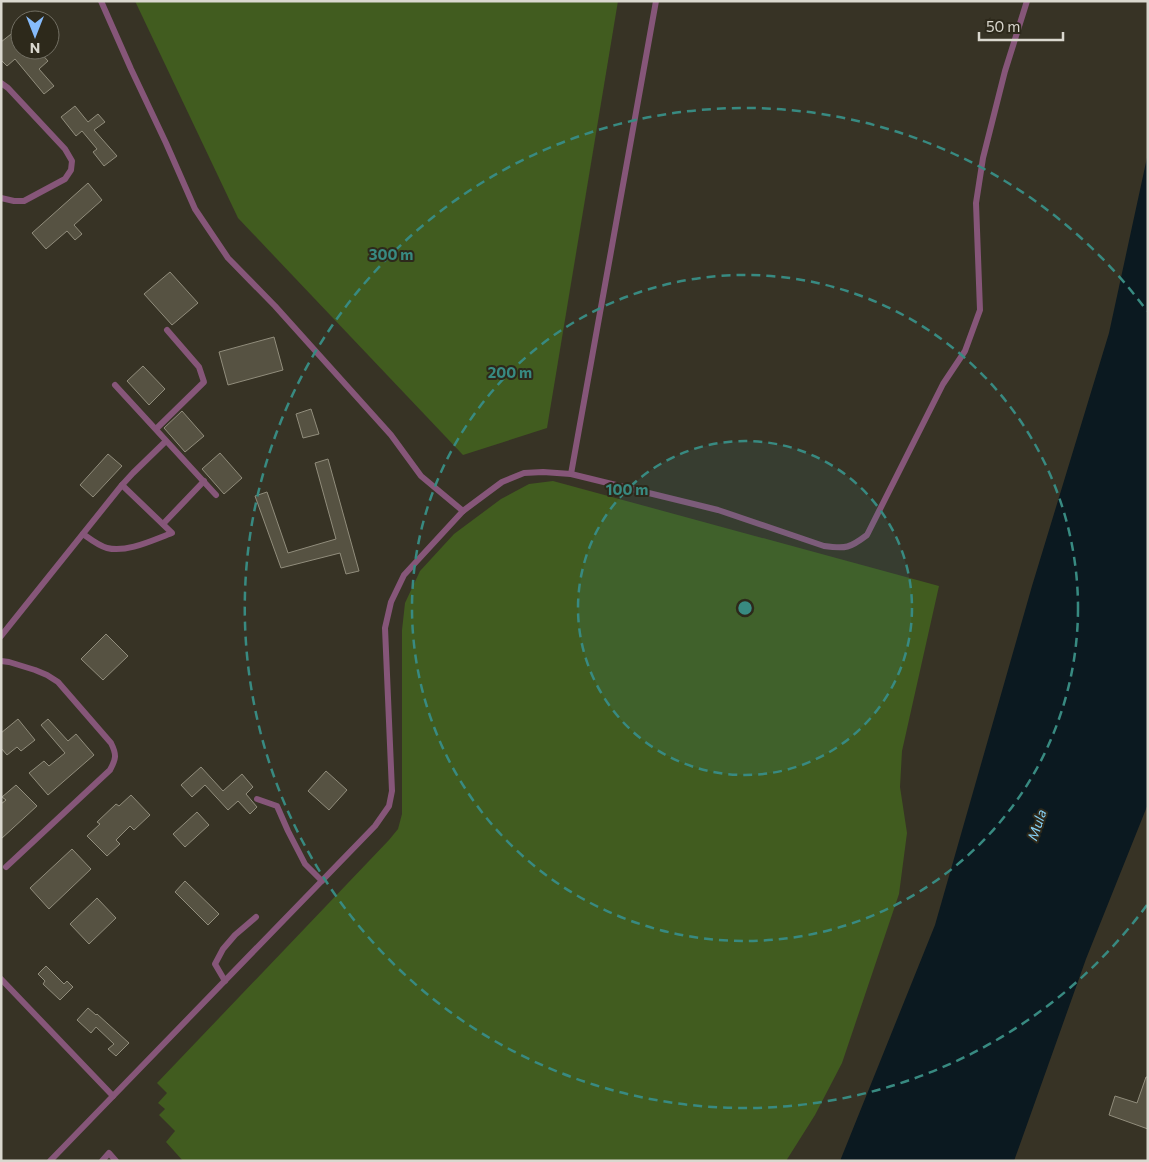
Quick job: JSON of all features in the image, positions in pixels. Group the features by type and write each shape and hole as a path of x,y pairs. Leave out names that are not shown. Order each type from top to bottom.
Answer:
{"lane":[{"path":"102,1 195,209 228,258 275,306 390,435 421,476 462,511"},
{"path":"571,474 656,1"},
{"path":"50,1161 375,826 389,806 392,791 385,628 391,602 404,575 462,511 502,482 524,473 543,472 571,474 718,510 824,546 840,548 854,545 868,535 943,384 965,351 980,310 976,203 983,158 1005,71 1027,1"},
{"path":"1,83 8,88 65,149 72,161 71,170 65,179 24,201 1,198"},
{"path":"156,429 204,382 199,367 168,330"},
{"path":"115,385 216,495"},
{"path":"1,636 122,485 166,441"},
{"path":"163,524 204,481"},
{"path":"83,534 106,548 124,549 172,533 122,485"},
{"path":"1,662 9,662 35,670 58,682 111,743 115,751 115,760 110,770 6,867"},
{"path":"257,799 277,806 305,864 322,881"},
{"path":"225,981 215,964 235,935 256,917"},
{"path":"1,979 113,1096"},
{"path":"102,1161 108,1154 116,1161"}],"green space":[{"path":"135,1 618,1 547,428 463,455 238,218"},
{"path":"553,481 939,586 902,751 900,787 907,833 899,894 842,1063 815,1115 786,1161 183,1161 166,1142 175,1131 159,1115 165,1109 158,1103 167,1093 157,1083 398,829 402,814 402,630 405,603 420,571 454,534 501,499 529,484"}],"water":[{"name":"Mula","path":"1148,153 1148,804 1086,959 1014,1161 840,1161 935,925 1032,586 1109,333"}],"building":[{"path":"10,35 10,60 14,60 7,66 1,60 1,42"},
{"path":"16,60 48,61 39,69 54,86 44,94"},
{"path":"75,106 88,122 98,114 105,122 94,130 117,156 104,166 93,152 97,149 82,131 76,136 61,117"},
{"path":"88,183 102,200 74,225 82,234 75,240 67,231 46,249 32,233"},
{"path":"170,272 198,303 172,325 144,294"},
{"path":"274,337 283,370 228,385 219,352"},
{"path":"143,366 165,389 149,405 127,381"},
{"path":"311,409 319,434 303,438 296,414"},
{"path":"182,411 204,436 185,452 164,428"},
{"path":"220,453 242,478 224,494 202,469"},
{"path":"108,454 122,466 93,497 80,485"},
{"path":"328,459 359,571 346,574 340,553 281,568 255,496 267,492 288,553 336,539 315,463"},
{"path":"106,634 128,656 103,680 81,659"},
{"path":"18,719 35,740 21,751 17,747 7,755 1,748 1,733"},
{"path":"48,719 68,741 76,734 94,755 48,795 29,773 44,761 49,766 65,753 41,725"},
{"path":"201,767 223,791 242,774 253,787 246,794 257,807 250,814 238,801 228,810 205,785 192,797 181,785"},
{"path":"326,771 347,790 329,810 308,791"},
{"path":"16,785 37,806 1,839 1,804 6,800 2,797"},
{"path":"131,795 150,815 134,830 130,826 116,840 120,844 107,856 87,836 100,824 97,822 116,804 119,806"},
{"path":"197,812 209,825 185,847 173,834"},
{"path":"72,849 91,869 49,909 30,888"},
{"path":"185,881 219,914 208,925 175,892"},
{"path":"97,898 116,918 89,944 70,924"},
{"path":"46,966 64,984 67,981 73,987 60,1000 43,984 45,981 38,974"},
{"path":"88,1008 129,1043 116,1056 108,1049 114,1044 96,1027 91,1033 77,1020"},
{"path":"1146,1077 1148,1077 1148,1129 1109,1115 1115,1096 1137,1103"}]}
